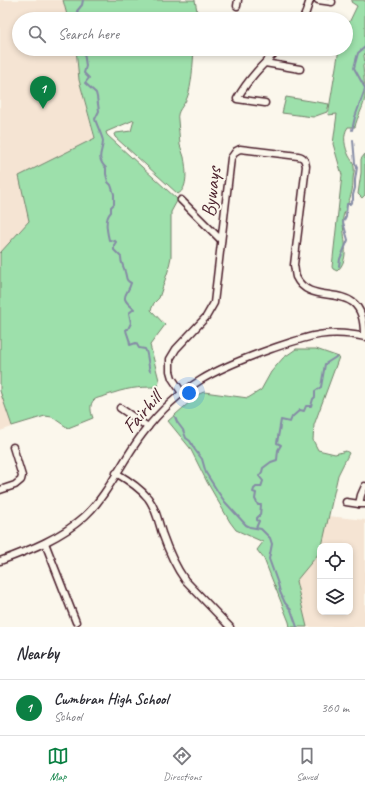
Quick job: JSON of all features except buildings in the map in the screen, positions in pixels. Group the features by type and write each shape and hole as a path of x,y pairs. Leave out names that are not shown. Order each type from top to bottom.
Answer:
{"street":[{"path":"306,12 310,0"},
{"path":"318,0 332,2"},
{"path":"265,102 237,99 244,87 272,56"},
{"path":"265,63 300,69"},
{"name":"Byways","path":"182,393 172,378 170,371 170,359 176,349 206,317 214,303 231,158 236,151 240,149 302,157 305,160 306,166 294,265 296,277 303,287 311,291 343,296 354,302 360,308 364,318 364,336"},
{"path":"181,200 221,240"},
{"name":"Fairhill","path":"0,561 45,543 86,515 102,495 116,472 148,427 161,412 182,393 204,377 252,356 306,337 334,333 364,336"},
{"path":"120,408 148,427"},
{"path":"0,490 19,483 22,480 13,447"},
{"path":"116,472 137,487 148,498 154,508 168,548 181,574 230,627"},
{"path":"346,502 362,504 361,495 365,486"},
{"path":"45,543 76,622"}],"shaded area":[{"path":"0,0 63,0 66,12 12,12 12,56 76,56 79,80 94,138 19,176 29,221 0,253"},
{"path":"0,391 12,427 0,431"},
{"path":"328,516 365,520 365,627 299,627 291,589"}],"green space":[{"path":"63,0 195,0 197,11 197,12 66,12"},
{"path":"352,0 365,0 365,63 363,66 365,97 355,127 348,127 345,134 345,145 354,164 354,170 352,193 343,219 345,247 344,260 337,271 332,267 342,175 333,144 337,114 328,115 338,56 353,56 353,14 357,6 351,2"},
{"path":"77,56 193,56 189,93 178,114 180,145 184,157 186,177 184,187 178,194 115,137 114,134 116,133 131,131 134,120 106,132 107,135 177,199 171,212 171,257 168,271 159,298 154,303 151,310 165,325 150,345 159,380 158,387 119,391 96,399 92,402 91,406 93,418 68,428 52,417 45,416 12,426 0,391 0,253 29,221 19,176 95,138 79,80"},
{"path":"286,97 329,104 327,112 313,117 282,113"},
{"path":"365,154 365,195 362,198 358,194 361,159"},
{"path":"296,349 316,349 339,357 314,425 313,440 318,450 335,454 346,451 349,453 338,475 323,543 317,543 317,556 296,581 307,627 290,627 264,559 257,550 263,542 236,530 207,482 190,448 168,421 199,394 204,392 248,398 261,390 271,372 283,358"}],"waterway":[{"path":"78,12 83,0"},
{"path":"352,130 365,88 354,68 358,53 365,47"},
{"path":"85,56 86,66 84,73 89,78 85,83 96,93 97,97 99,111 95,119 103,141 100,158 106,168 108,182 111,185 114,194 114,204 111,207 111,212 107,218 107,233 109,240 116,242 114,245 114,250 121,257 126,279 131,283 125,299 134,309 129,313 131,323 126,331 130,345 136,343 139,348 145,349 150,371"},
{"path":"339,266 340,259 348,240 343,222 346,216 347,204 350,204 353,200 355,188 357,167 355,163 353,140"},
{"path":"256,528 259,521 257,518 260,515 261,505 258,505 255,499 256,493 253,492 256,487 261,487 263,481 259,476 263,468 271,462 277,460 278,450 281,445 277,443 281,420 290,422 292,417 300,410 304,411 306,406 311,406 315,397 315,391 321,387 325,364 336,357"},
{"path":"175,417 186,438 190,441 202,459 206,473 225,502 246,525 261,529 270,538 272,544 269,559 280,592 285,603 291,610 297,627"}],"place":[{"name":"Cwmbran High School","path":"43,109"}]}
